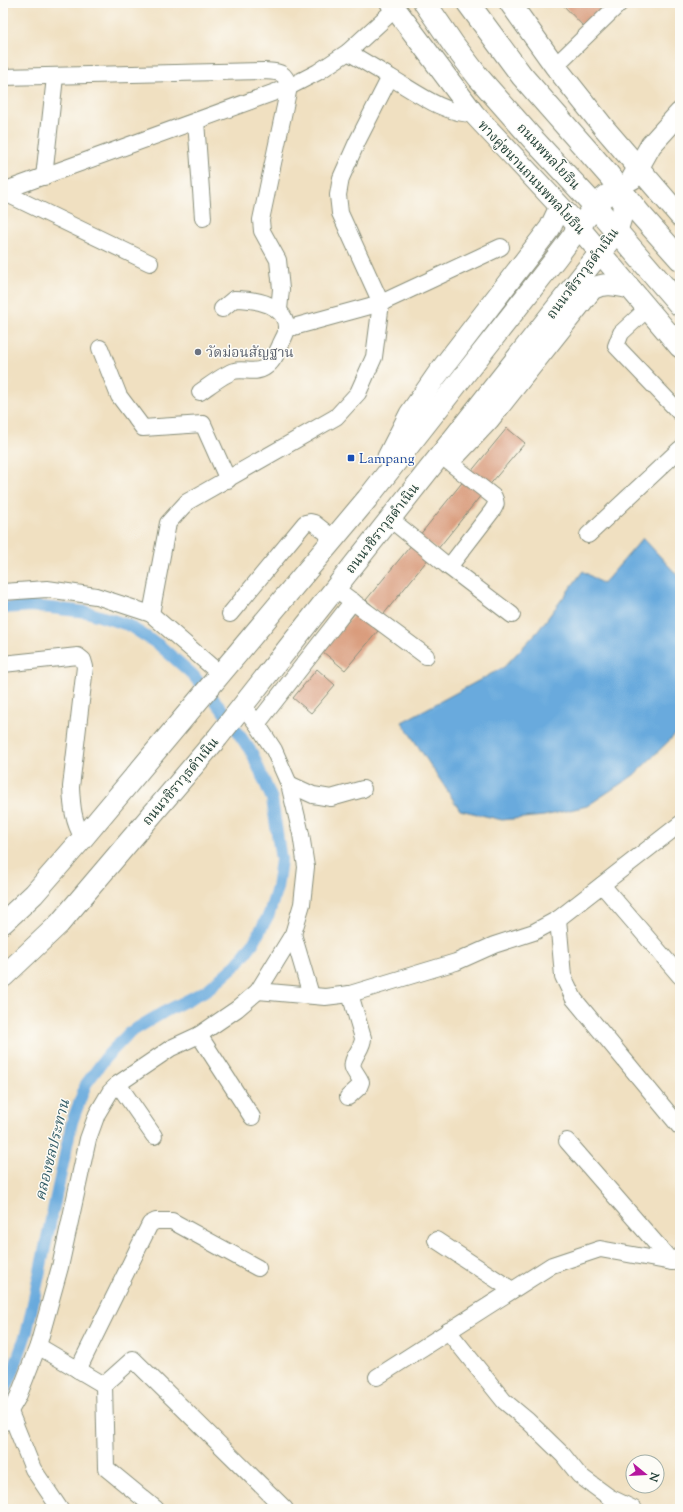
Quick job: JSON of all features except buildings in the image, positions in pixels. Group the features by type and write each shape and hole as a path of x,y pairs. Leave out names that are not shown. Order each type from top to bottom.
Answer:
{"highway":[{"name":"ถนนพหลโยธิน","path":"425,3 453,44 479,78 595,206 680,305"},
{"path":"468,3 522,76 680,259"}],"main road":[{"path":"510,3 555,66 605,129 680,216"},
{"name":"ทางคู่ขนานถนนพหลโยธิน","path":"393,6 474,114 579,228 680,346"},
{"path":"623,192 639,168 651,145 680,113"},
{"path":"639,168 660,149 680,127"},
{"name":"ถนนวชิราวุธดำเนิน","path":"3,923 34,894 83,838 367,499 595,206 607,195 623,192 624,211 617,231 389,518 218,737 59,924 3,977"},
{"path":"560,207 550,228 437,375 410,414 367,499 389,518 449,462 489,418 592,289 596,286 611,284 630,288"}],"street":[{"path":"555,66 620,3"},
{"path":"3,192 289,87 318,72 348,52 393,6"},
{"path":"348,52 451,111 462,114 474,114"},
{"path":"3,77 264,71 278,72 287,79 289,87 261,220 262,231 278,260 281,289 279,310 283,318 286,333 272,362 263,369 254,371 234,371 200,392"},
{"path":"44,177 55,77"},
{"path":"151,614 168,523 187,502 228,480 336,417 358,393 374,357 381,303 340,213 338,195 341,178 390,77"},
{"path":"196,121 203,218"},
{"path":"3,192 150,263"},
{"path":"286,329 381,303 501,247"},
{"path":"222,309 234,299 247,299 263,303 279,310"},
{"path":"647,309 621,333 616,346 680,413"},
{"path":"100,348 120,396 143,428 203,424 228,480"},
{"path":"588,535 680,449"},
{"path":"449,462 494,497 496,505 449,567"},
{"path":"389,518 449,567 512,615"},
{"path":"230,614 306,523 314,523 333,538"},
{"path":"335,588 426,656"},
{"path":"3,592 48,589 96,596 151,614 220,674"},
{"path":"257,724 353,601"},
{"path":"3,664 78,656 83,660 85,667 71,787 72,807 76,826 83,838"},
{"path":"60,1509 33,1469 7,1417 27,1376 38,1346 60,1267 88,1139 97,1114 110,1092 118,1084 171,1048 199,1035 237,1009 258,991 293,934 302,904 306,866 301,834 289,784 274,750 257,724 242,706"},
{"path":"289,784 313,795 331,798 363,789"},
{"path":"258,991 325,996 350,994 456,962 494,945 534,932 558,919 680,824"},
{"path":"602,885 680,976"},
{"path":"558,919 563,976 574,999 680,1127"},
{"path":"293,934 311,995"},
{"path":"348,1097 359,1088 361,1082 352,1067 353,1059 363,1044 363,1038 350,994"},
{"path":"199,1035 252,1117"},
{"path":"118,1084 154,1136"},
{"path":"567,1141 676,1259"},
{"path":"78,1370 150,1224 156,1221 172,1221 258,1268"},
{"path":"436,1240 512,1290"},
{"path":"377,1377 552,1265 600,1249 676,1259"},
{"path":"448,1331 504,1400 558,1450 579,1475 609,1497 634,1509"},
{"path":"38,1346 104,1385"},
{"path":"156,1509 106,1468 104,1385 133,1359 285,1509"}],"water":[{"path":"643,538 680,578 680,730 634,775 587,806 544,816 502,820 460,810 402,722 504,667 538,631 583,571 603,584"}],"waterway":[{"name":"คลองชลประทาน","path":"3,608 32,606 87,612 128,625 159,645 192,674 221,708 252,753 272,799 281,860 277,888 269,914 254,942 237,964 207,990 164,1012 129,1033 107,1056 86,1084 72,1122 27,1331 13,1372 3,1395"}],"place":[{"name":"วัดม่อนสัญฐาน","path":"198,352"},
{"name":"Lampang","path":"351,458"}]}
